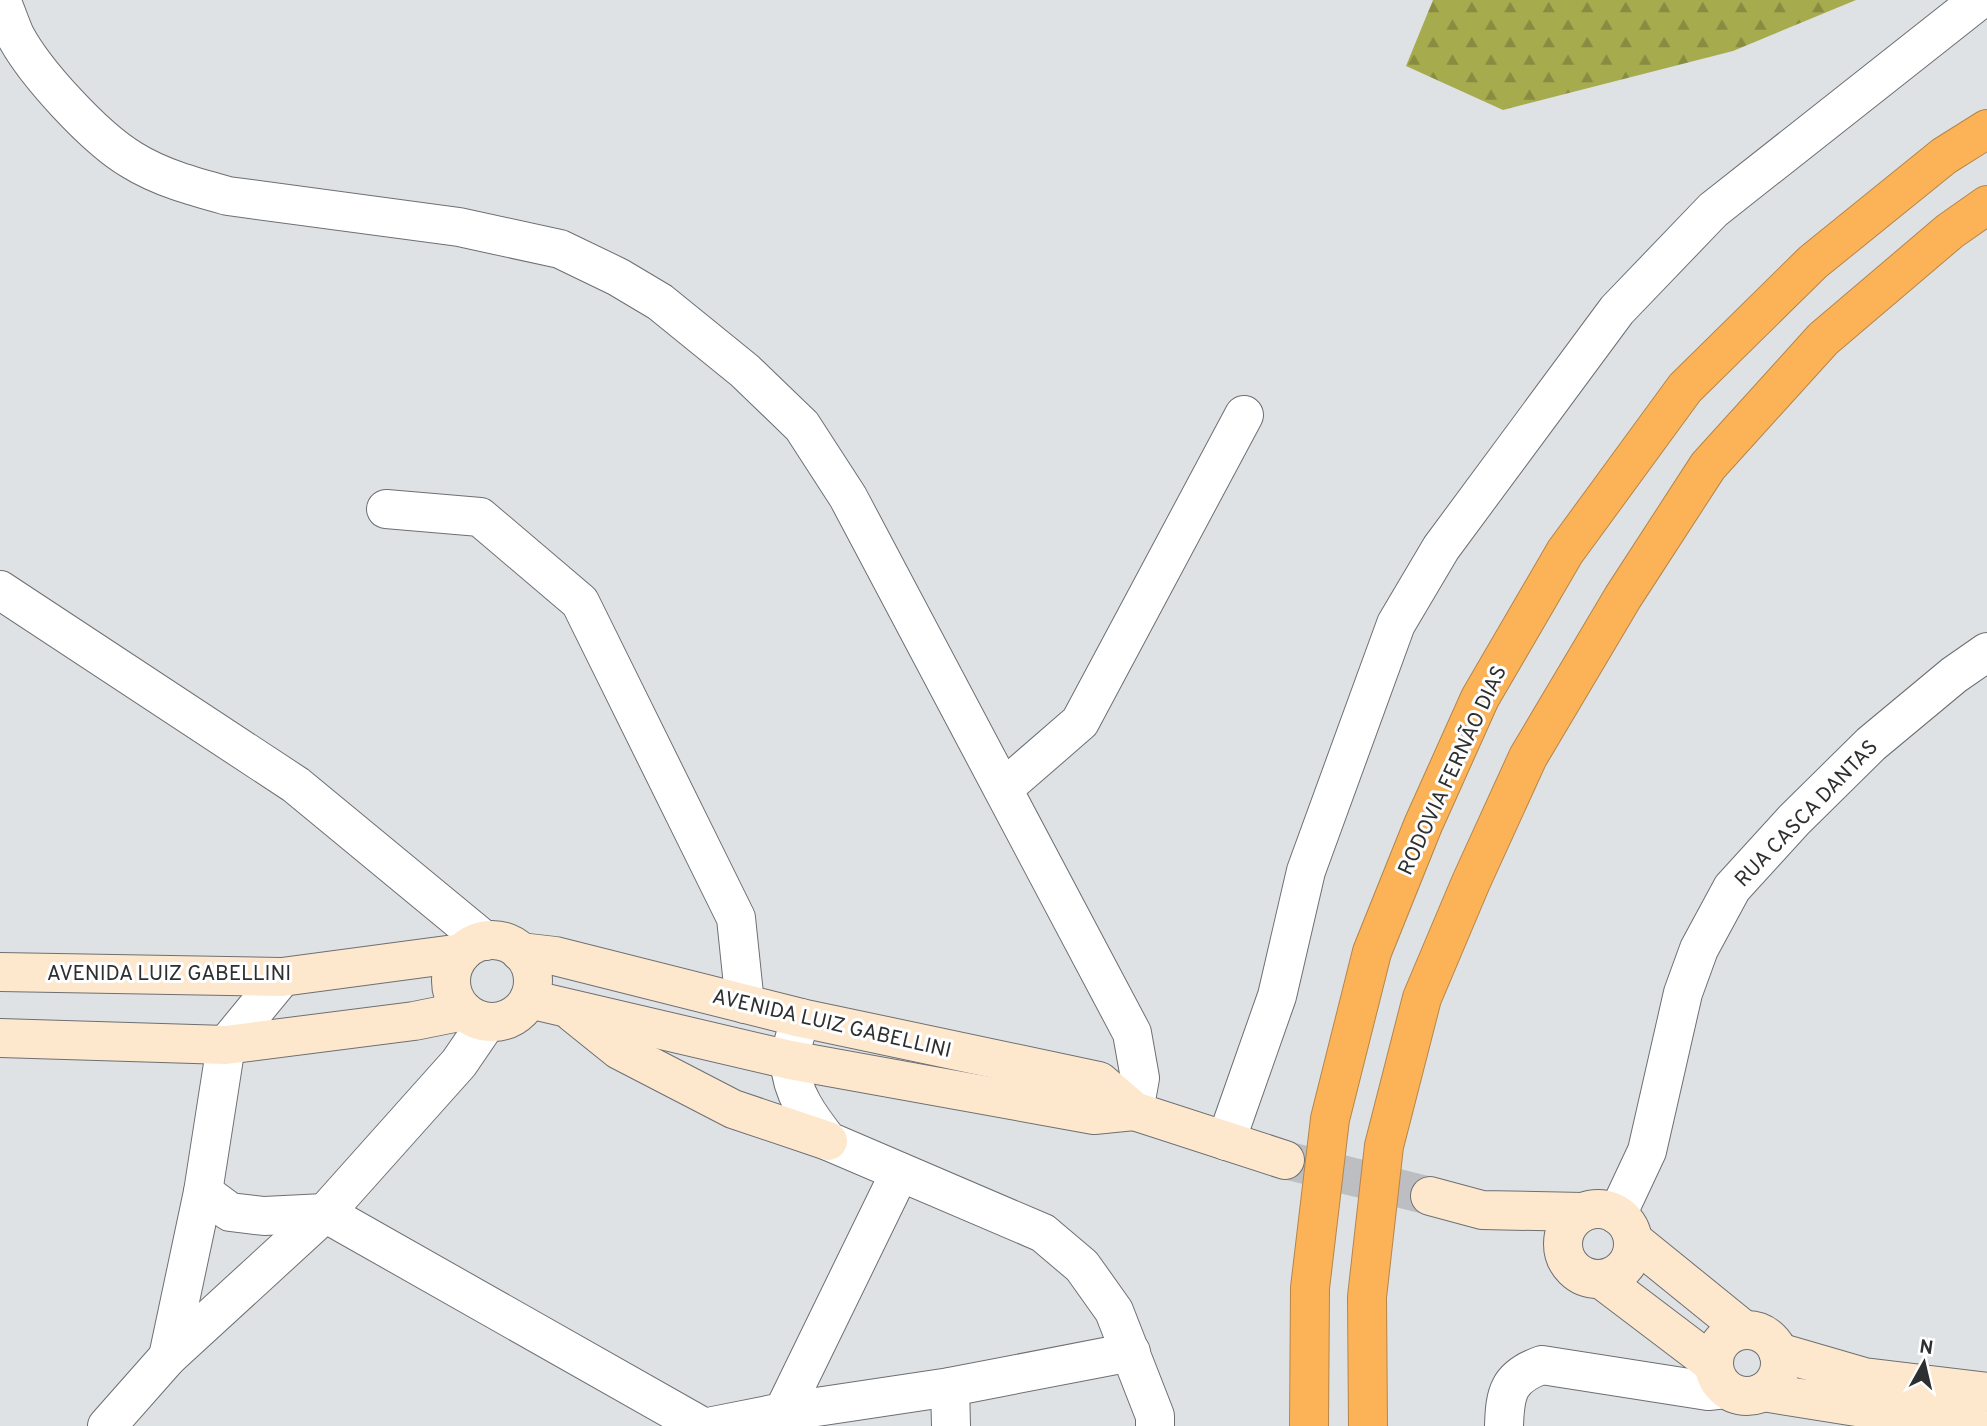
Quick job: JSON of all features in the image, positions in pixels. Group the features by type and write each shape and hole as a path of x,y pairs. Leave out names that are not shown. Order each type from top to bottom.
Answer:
{"highway":[{"name":"RODOVIA FERNÃO DIAS","path":"1309,1426 1310,1288 1330,1119 1372,952 1423,825 1480,698 1564,552 1685,388 1813,262 1944,156 1987,129"},
{"path":"1368,1426 1367,1297 1384,1146 1422,998 1528,757 1623,597 1708,466 1823,339 1950,231 1987,205"}],"main road":[{"name":"AVENIDA LUIZ GABELLINI","path":"0,972 282,977 489,948 555,956 801,1018 1099,1081 1134,1111 1285,1160"},
{"path":"0,1038 226,1045 414,1021 475,1017 500,1022 512,1017 529,999 533,974 528,962 489,948 455,964 451,976 452,989 475,1017"},
{"name":"AVENIDA LUIZ GABELLINI","path":"529,999 790,1060 1094,1115 1134,1111"},
{"path":"566,1008 619,1050 722,1103 828,1141"},
{"path":"1430,1196 1482,1210 1611,1222 1633,1251 1629,1261 1612,1276 1591,1278 1573,1269 1563,1250 1565,1232 1575,1217 1611,1222 1744,1330"},
{"path":"1482,1210 1517,1231 1563,1250"},
{"path":"1601,1279 1734,1382 1975,1426"},
{"path":"1778,1352 1779,1371 1770,1387 1734,1382 1714,1356 1722,1341 1736,1332 1755,1331 1765,1336 1778,1352 1864,1377 1987,1392"}],"street":[{"path":"1,0 16,36 45,76 81,118 131,159 159,173 228,197 459,227 559,249 618,277 660,302 745,371 802,426 848,498 1132,1033 1140,1078 1134,1111"},
{"path":"1226,1141 1277,996 1306,871 1396,624 1441,548 1617,310 1713,210 1979,0"},
{"path":"1004,788 1080,722 1244,415"},
{"path":"386,509 480,517 580,602 736,918 745,1004"},
{"path":"0,590 296,785 489,948"},
{"name":"RUA CASCA DANTAS","path":"1611,1222 1647,1151 1683,993 1699,949 1731,888 1794,820 1871,744 1954,675 1987,652"},
{"path":"169,1357 203,1192 226,1045 282,977"},
{"path":"107,1426 169,1357 325,1213 459,1063 475,1017"},
{"path":"801,1018 790,1060 794,1083 805,1112 828,1141 1043,1233 1082,1266 1114,1311 1154,1416 1155,1426"},
{"path":"783,1412 900,1172"},
{"path":"203,1192 230,1212 264,1216 325,1213 701,1426"},
{"path":"713,1426 783,1412 950,1387 1131,1352"},
{"path":"1504,1426 1505,1404 1510,1387 1521,1375 1542,1365 1708,1391 1734,1382"},
{"path":"950,1387 951,1426"}],"green space":[{"path":"1433,0 1856,0 1733,51 1503,110 1406,66"}],"tunnel":[{"path":"1285,1160 1430,1196"}]}
